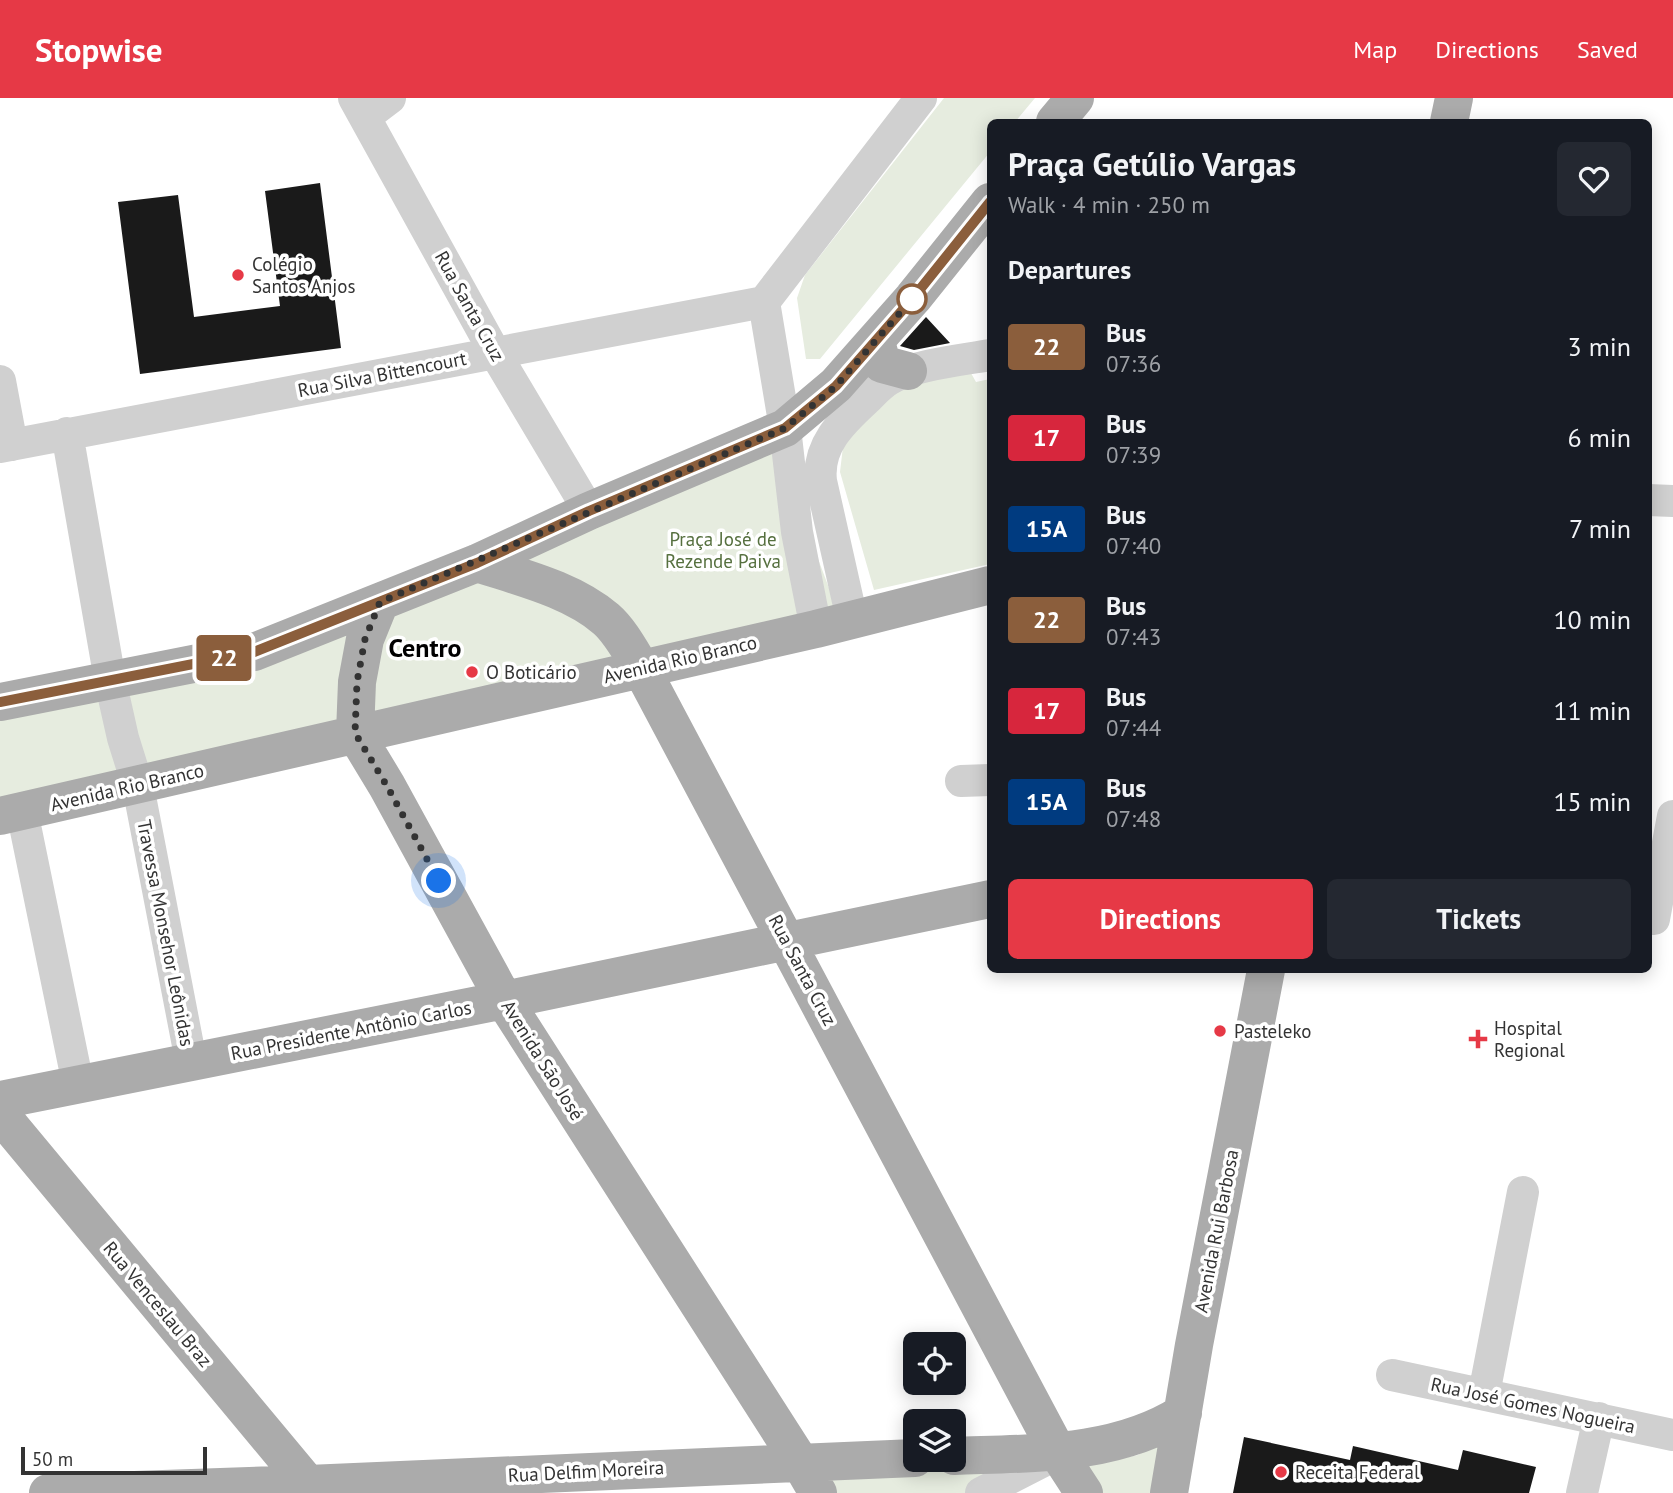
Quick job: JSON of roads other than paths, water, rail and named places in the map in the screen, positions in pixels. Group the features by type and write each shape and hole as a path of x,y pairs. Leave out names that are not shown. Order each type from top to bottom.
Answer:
{"main road":[{"path":"1058,119 1075,98"},
{"path":"1449,119 1454,98"},
{"path":"0,702 254,652 477,563 589,511 785,428 836,386 987,206"},
{"path":"876,341 882,365 908,371"},
{"name":"Rua Santa Cruz","path":"477,563 583,602 608,620 641,668 788,940 1058,1453 1084,1493"},
{"name":"Avenida Rio Branco","path":"11,813 816,629 987,586"},
{"path":"355,733 357,682 365,639 380,602"},
{"name":"Avenida São José","path":"355,733 387,786 504,1000 809,1477"},
{"name":"Rua Presidente Antônio Carlos","path":"0,1100 504,1000 987,900"},
{"name":"Avenida Rui Barbosa","path":"1169,1493 1199,1317 1265,973"},
{"name":"Rua Venceslau Braz","path":"0,1114 312,1489"},
{"path":"966,1456 1058,1453 1146,1433 1183,1413"},
{"name":"Rua Delfim Moreira","path":"48,1493 809,1477 903,1460"}],"street":[{"path":"360,108 390,98"},
{"path":"816,629 797,533 785,428 764,302 921,98"},
{"name":"Rua Santa Cruz","path":"360,108 495,353 589,511"},
{"name":"Rua Silva Bittencourt","path":"6,446 764,302"},
{"path":"852,620 821,481 819,468 822,454 833,434 849,416 890,379 908,371 987,356"},
{"path":"0,381 6,446"},
{"name":"Travessa Monsehor Leônidas","path":"67,433 110,680 123,738 138,786 191,1061"},
{"path":"1652,500 1673,501"},
{"path":"11,813 78,1084"},
{"path":"1659,920 1673,816"},
{"path":"1484,1394 1522,1192"},
{"name":"Rua José Gomes Nogueira","path":"1392,1375 1673,1435"},
{"path":"1582,1493 1599,1418"},
{"path":"981,1493 1058,1453"}],"place":[{"name":"Colégio Santos Anjos","path":"238,275"},
{"name":"O Boticário","path":"472,672"},
{"name":"Pasteleko","path":"1220,1031"},
{"name":"Hospital Regional","path":"1478,1039"},
{"name":"Receita Federal","path":"1281,1472"}],"district":[{"name":"Centro","path":"425,647"}],"park label":[{"name":"Praça José de Rezende Paiva","path":"723,550"}]}
